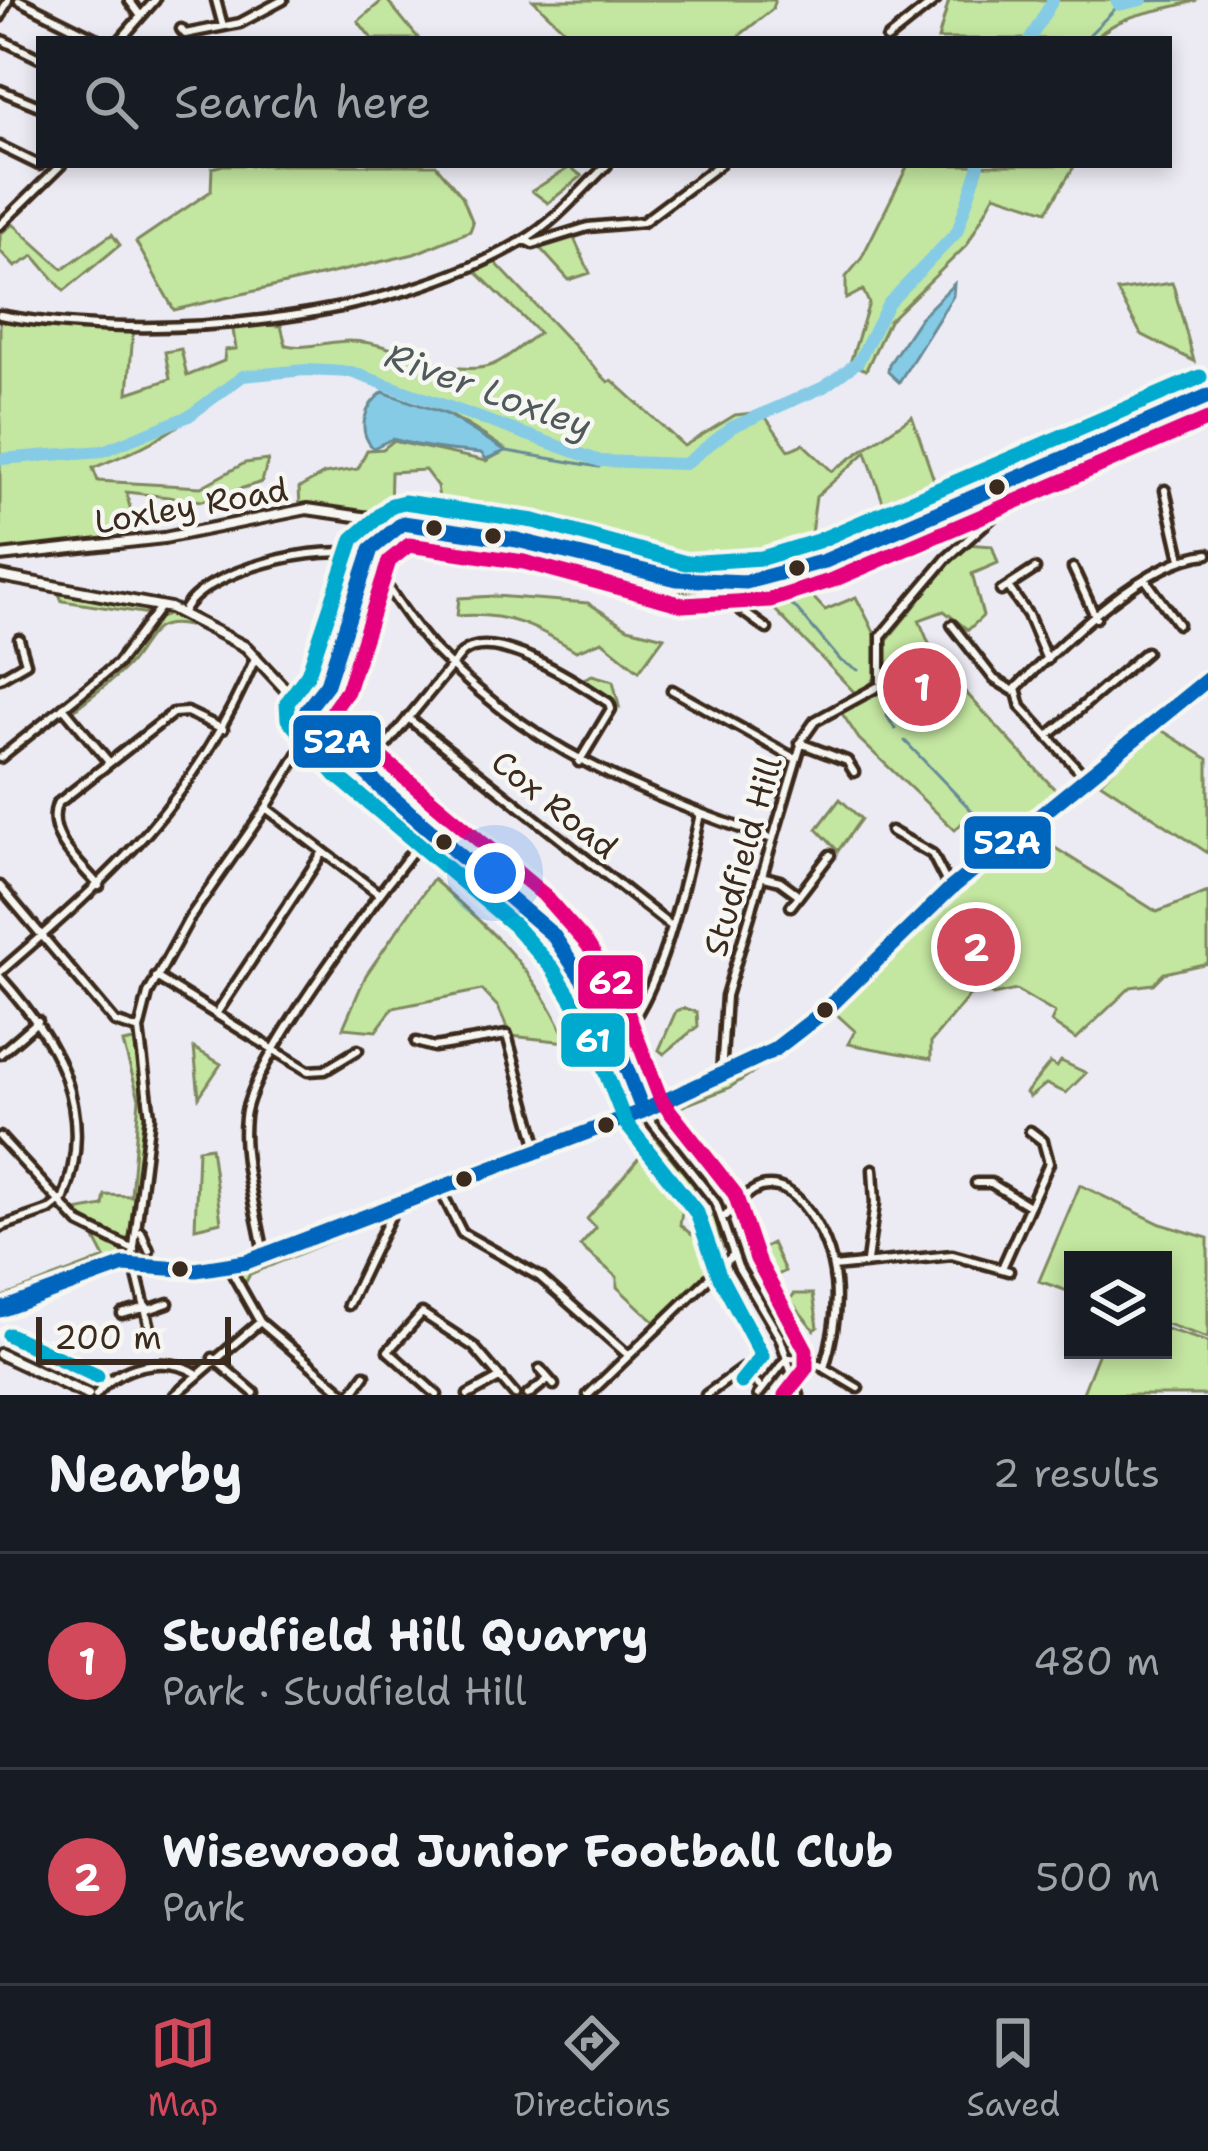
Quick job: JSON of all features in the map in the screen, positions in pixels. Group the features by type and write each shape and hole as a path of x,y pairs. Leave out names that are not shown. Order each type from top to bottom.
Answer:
{"street":[{"path":"0,17 8,0"},
{"path":"19,0 91,36"},
{"path":"129,0 140,15"},
{"path":"123,36 155,0"},
{"path":"216,0 223,27"},
{"path":"181,29 185,34 223,27 250,19 283,0"},
{"path":"891,36 936,0"},
{"path":"0,39 36,57"},
{"path":"0,90 36,105"},
{"path":"0,146 36,164"},
{"path":"44,168 54,175"},
{"path":"0,212 4,222 60,168"},
{"path":"0,315 140,328 284,317 386,295 525,239 604,168"},
{"path":"525,239 533,244 589,227 643,222 715,168"},
{"name":"Loxley Road","path":"0,556 164,538 297,510 528,541 684,584 732,583 806,569 1208,396"},
{"name":"Studfield Hill","path":"722,1076 719,1045 726,996 800,743 815,721 881,685 881,637 946,559 1034,480 1040,468"},
{"path":"1165,490 1181,560"},
{"path":"307,710 327,684 367,558 403,523"},
{"path":"183,612 201,593 282,556 328,550 367,558 416,628 452,667 516,721 579,762 772,839"},
{"path":"1014,691 1145,579 1181,560 1208,554"},
{"path":"1073,568 1096,618"},
{"path":"1035,569 1005,590 1028,615 1047,660"},
{"path":"0,576 183,612 256,656 364,772 554,935 597,998 643,1111 691,1167 724,1217 734,1254 787,1358 799,1395"},
{"path":"1145,579 1178,624"},
{"path":"732,583 737,608 767,629"},
{"path":"0,758 117,664 160,607"},
{"path":"957,629 999,684 1014,691 1087,779"},
{"path":"0,678 26,663 19,639"},
{"path":"364,772 472,646 512,649 609,703 610,709 579,762"},
{"path":"1048,736 1146,652"},
{"path":"0,1227 59,1203 70,1182 71,1099 62,1061 39,1020 0,974 99,886 168,813 223,729 256,656"},
{"path":"0,1310 134,1263 196,1270 229,1267 643,1111 722,1076 799,1034 950,889 1208,679"},
{"path":"672,689 796,759"},
{"path":"63,706 108,761"},
{"path":"99,886 58,836 52,816 61,799 173,712 187,712 223,729"},
{"name":"Cox Road","path":"408,718 672,927"},
{"path":"151,1332 134,1263 150,1116 139,1030 155,977 317,722"},
{"path":"800,743 848,761 854,772"},
{"path":"266,808 379,894"},
{"path":"617,1039 640,1004 672,927 700,814"},
{"path":"265,1255 244,1130 251,1091 379,894 430,829"},
{"path":"891,831 932,854 950,889"},
{"path":"216,1014 323,852"},
{"path":"790,906 830,855"},
{"path":"761,877 780,881 800,895"},
{"path":"0,886 120,1027 139,1030"},
{"path":"155,977 314,1072 358,1051"},
{"path":"0,1054 39,1020"},
{"path":"416,1042 434,1047 507,1036 538,1148"},
{"path":"833,1267 952,1255 1006,1270 1049,1157 1043,1141 1030,1131"},
{"path":"0,1137 92,1233 134,1250"},
{"path":"867,1261 875,1204 873,1168"},
{"path":"976,1184 991,1184 1029,1206"},
{"path":"437,1185 457,1228 539,1277 628,1355"},
{"path":"724,1217 758,1189 786,1189 818,1226 833,1267 836,1327 824,1368"},
{"path":"348,1306 392,1213 391,1203"},
{"path":"140,1228 149,1251"},
{"path":"588,1395 734,1254"},
{"path":"229,1267 260,1322 348,1395 365,1375"},
{"path":"122,1314 168,1303"},
{"path":"436,1395 388,1351 422,1313 474,1347 515,1395"},
{"path":"175,1395 260,1322"},
{"path":"0,1354 92,1395 115,1377 143,1366 176,1364 196,1373"},
{"path":"706,1395 742,1369 759,1391 787,1358 803,1357 859,1388"},
{"path":"213,1358 254,1393"},
{"path":"528,1395 550,1383 540,1369"},
{"path":"468,1395 501,1377"}],"green space":[{"path":"387,0 417,36 370,36 358,21"},
{"path":"533,0 775,0 773,9 739,36 571,36"},
{"path":"949,0 1197,0 1131,17 1098,36 939,36"},
{"path":"212,168 439,168 462,196 473,223 470,231 414,254 174,310 136,242 211,191"},
{"path":"568,168 582,176 548,203 532,191"},
{"path":"906,168 1073,168 1047,211 995,194 967,245 889,321 866,370 850,363 869,303 863,290 846,299 846,277 861,259"},
{"path":"13,224 63,269 112,234 120,245 64,291 34,256 15,267 0,251 0,234"},
{"path":"573,236 590,273 569,280 539,247"},
{"path":"493,260 608,382 612,380 684,446 735,415 762,412 789,450 803,444 832,471 912,416 934,480 883,502 866,452 816,497 807,563 752,576 685,580 538,537 469,528 470,506 442,517 437,486 425,470 391,472 390,513 300,506 299,488 324,474 358,469 367,450 383,449 393,441 486,461 506,450 405,393 329,372 291,370 253,376 217,392 162,436 93,468 98,481 201,487 245,463 268,460 262,482 202,501 126,492 138,538 0,552 0,319 133,333 128,393 170,379 165,352 181,349 187,376 224,361 225,350 236,349 232,324 281,326 286,345 369,343 440,364 475,368 498,362 539,333 473,269"},
{"path":"1172,283 1194,361 1141,334 1117,291"},
{"path":"965,544 992,546 998,563 972,574 983,616 968,630 944,611 919,620 936,660 1060,795 1015,834 995,814 976,826 967,818 955,830 859,739 841,712 885,686 882,646"},
{"path":"611,570 686,592 711,591 657,596 618,582 606,574"},
{"path":"796,579 825,610 856,597 863,610 881,662 870,685 856,694 752,586"},
{"path":"59,594 144,608 149,614 62,601"},
{"path":"459,598 588,603 628,628 664,637 639,671 602,641 576,651 520,623 491,616 457,616"},
{"path":"170,614 190,621 188,626 158,628 117,676 75,709 71,706 120,665 156,619"},
{"path":"592,675 613,681 619,706 579,681"},
{"path":"1158,728 1208,759 1208,853 1100,782"},
{"path":"840,799 861,819 838,851 817,829"},
{"path":"1033,834 1157,912 1208,892 1208,963 1164,973 1153,984 1131,987 1076,1039 1051,1022 1055,1013 1016,990 993,995 978,985 931,1042 931,1059 848,1044 855,1031 832,1010 943,899"},
{"path":"433,879 527,972 567,1042 511,1036 498,1007 482,990 393,1008 376,1031 343,1028 366,975"},
{"path":"676,1011 697,1012 698,1026 664,1054 659,1050"},
{"path":"799,1036 801,1041 729,1088 670,1111 660,1106 728,1077"},
{"path":"134,1041 147,1112 133,1233 124,1243 98,1231 76,1211 103,1206 105,1195 131,1196 139,1098 123,1043"},
{"path":"194,1048 221,1064 199,1097"},
{"path":"1061,1061 1086,1073 1066,1093 1046,1084 1030,1097 1026,1093 1050,1063 1057,1067"},
{"path":"655,1139 696,1186 684,1198 680,1225 692,1235 715,1213 723,1257 656,1323 617,1287 617,1277 580,1246 596,1228 587,1219"},
{"path":"211,1147 221,1222 195,1228 198,1149"},
{"path":"1080,1185 1161,1224 1208,1238 1208,1338 1172,1326 1172,1251 1064,1251 1064,1290 1039,1281"},
{"path":"382,1214 377,1222 250,1274 242,1290 238,1270"},
{"path":"94,1237 122,1251 122,1260 0,1306 0,1298 105,1258"},
{"path":"772,1243 785,1271 763,1283 749,1255"},
{"path":"794,1294 813,1294 818,1327 814,1330 790,1300"},
{"path":"1172,1331 1208,1342 1208,1395 1082,1395 1096,1359 1172,1359"}],"water":[{"path":"954,284 953,296 899,382 888,372 889,364 920,318"},
{"path":"383,392 446,414 506,451 486,459 481,453 392,439 373,448 365,433 365,418"}],"waterway":[{"name":"River Loxley","path":"1032,36 1053,0"},
{"name":"River Loxley","path":"1116,0 1119,5 1142,0"},
{"path":"1141,1 1182,0"},
{"path":"1088,36 1119,5"},
{"name":"River Loxley","path":"0,459 103,451 189,416 243,376 305,370 351,372 600,461 685,464 732,427 824,387 858,362 888,304 957,232 978,168"},
{"name":"River Loxley","path":"384,389 385,384"},
{"path":"507,451 599,467 600,461"},
{"path":"768,591 797,609 841,661 858,670"},
{"path":"889,701 887,716 895,729"},
{"path":"905,741 973,812"}],"transit line":[{"name":"61","path":"741,1382 762,1356 719,1275 697,1213 625,1122 586,1022 553,969 514,925 336,775 288,719 287,703 308,674 353,539 392,505 404,502 534,521 686,563 762,558 818,541 1200,377"},
{"name":"52A","path":"643,1111 605,1013 553,935 380,787 307,710 327,684 371,549 403,523 517,540 677,579 746,582 825,561 1208,396"},
{"name":"62","path":"785,1395 806,1368 806,1350 757,1259 735,1194 661,1100 624,1004 588,945 543,894 366,745 334,709 347,691 389,561 409,545 524,562 683,605 770,600 833,580 1208,419"},
{"name":"52A","path":"0,1310 124,1265 196,1270 246,1262 643,1111 774,1050 827,1009 950,889 1208,679"},
{"name":"61","path":"9,1335 97,1376"}],"place":[{"name":"Studfield Hill Quarry","path":"922,687"},
{"name":"Wisewood Junior Football Club","path":"976,947"}]}
